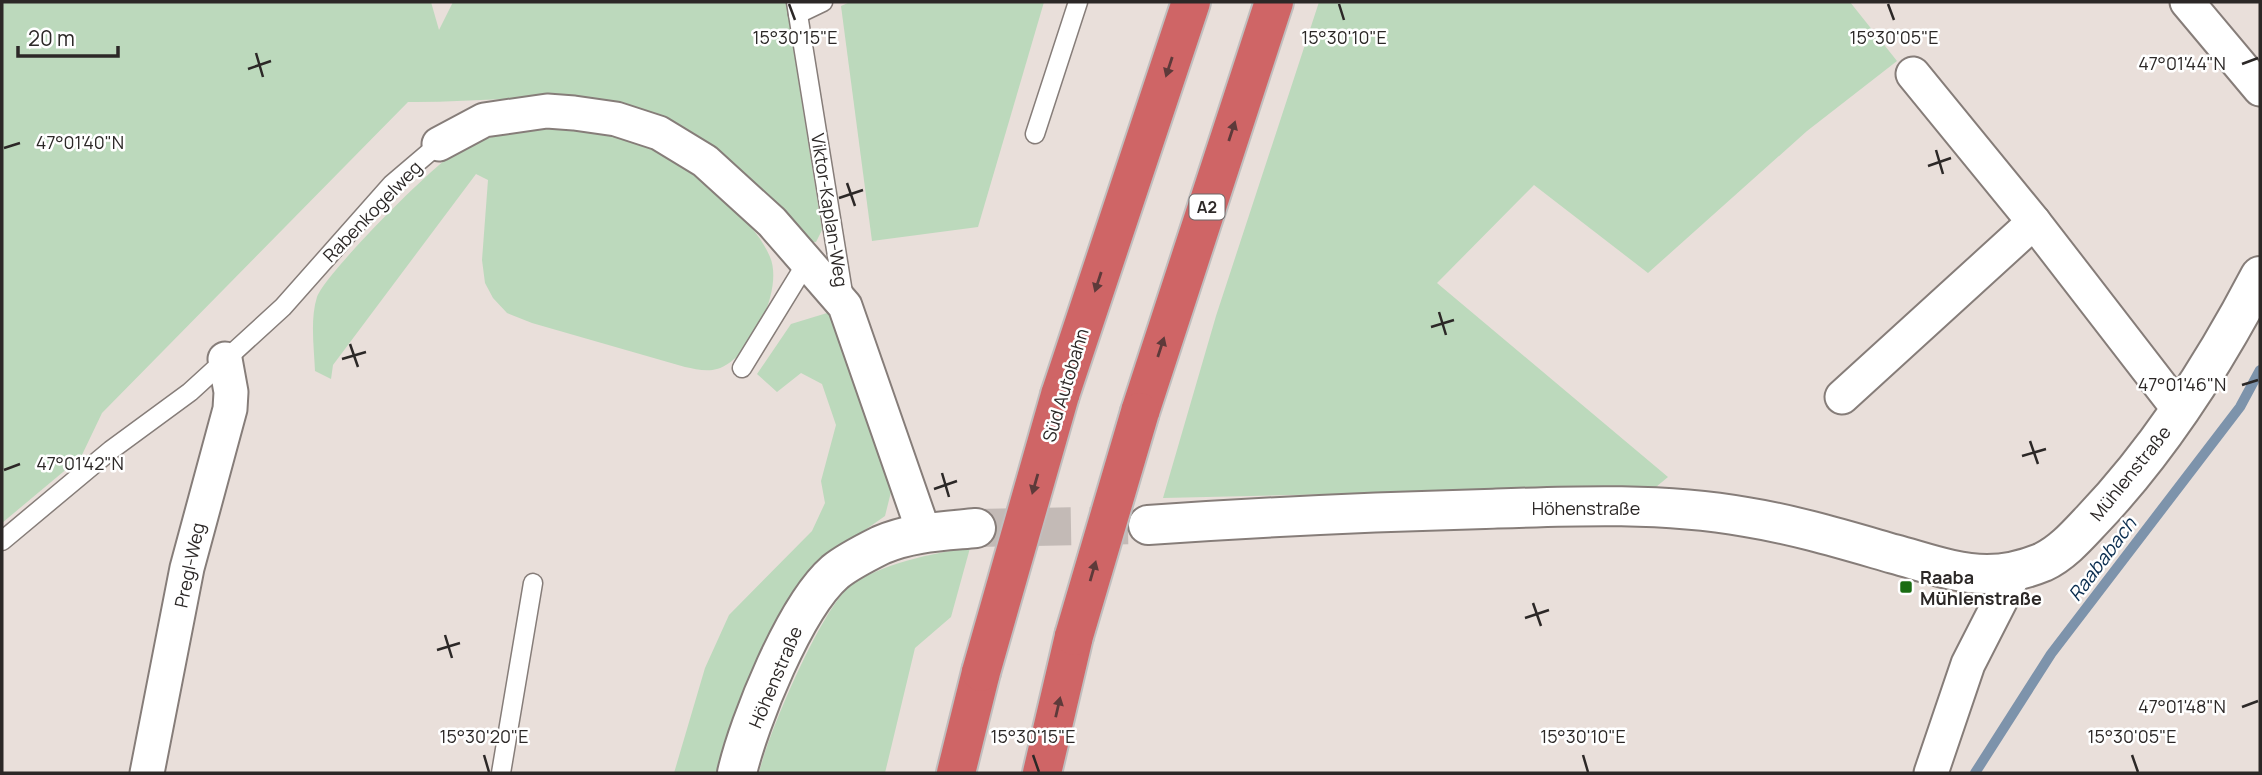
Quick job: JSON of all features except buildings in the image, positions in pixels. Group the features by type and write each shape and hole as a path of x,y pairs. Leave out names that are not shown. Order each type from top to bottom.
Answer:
{"highway":[{"name":"Süd Autobahn","path":"956,773 981,673 1060,395 1191,2"},
{"name":"A2","path":"1042,773 1074,636 1140,412 1274,2"}],"street":[{"path":"2187,2 2260,89"},
{"name":"Mühlenstraße","path":"1913,74 2034,222 2180,411"},
{"name":"Rabenkogelweg","path":"439,144 484,120 547,111 616,119 659,133 705,161 772,222 845,306"},
{"path":"1842,397 2034,222"},
{"name":"Mühlenstraße","path":"2016,570 2044,561 2070,543 2115,497 2180,411 2227,339 2260,276"},
{"name":"Viktor-Kaplan-Weg","path":"845,306 924,533"},
{"name":"Pregl-Weg","path":"147,773 187,568 230,409 231,392 225,359"},
{"name":"Höhenstraße","path":"1148,525 1279,516 1533,508 1686,510 1744,516 1807,530 1944,568 1987,574 2016,570"},
{"name":"Höhenstraße","path":"737,773 774,672 797,622 835,572 882,544 924,533 976,528"},
{"path":"1931,773 1968,664 2016,570"}],"lane":[{"path":"797,8 823,2"},
{"path":"1035,134 1078,2"},
{"name":"Viktor-Kaplan-Weg","path":"797,8 845,306"},
{"name":"Rabenkogelweg","path":"2,541 111,450 190,391 283,307 392,184 439,144"},
{"path":"742,368 807,262"},
{"path":"501,773 533,583"}],"green space":[{"path":"2,2 431,2 439,30 453,2 786,2 822,230 816,242 811,242 659,117 629,107 535,98 408,102 102,413 81,457 2,523"},
{"path":"850,2 1044,2 978,227 872,241 841,6"},
{"path":"1319,2 1850,2 1897,61 1807,131 1648,273 1534,185 1437,283 1668,477 1656,487 1163,498 1216,316"},
{"path":"523,129 601,133 657,149 681,162 743,218 766,249 773,271 772,287 762,321 742,352 730,363 717,369 697,369 532,323 507,313 493,298 485,283 482,260 488,180 476,174 333,365 331,379 315,371 315,306 324,285 338,267 399,202 449,157 475,143"},
{"path":"827,313 838,325 891,492 885,516 822,560 719,773 674,773 705,668 729,615 812,531 825,503 821,481 836,425 822,384 801,373 777,392 757,374 791,324"},
{"path":"970,548 951,617 915,648 885,773 759,773 796,675 824,621 849,587 890,566 924,556"}],"waterway":[{"name":"Raababach","path":"1975,773 2051,654 2240,407 2260,370"}],"tunnel":[{"path":"976,528 1148,525"}],"place":[{"name":"Raaba Mühlenstraße","path":"1906,587"}]}
